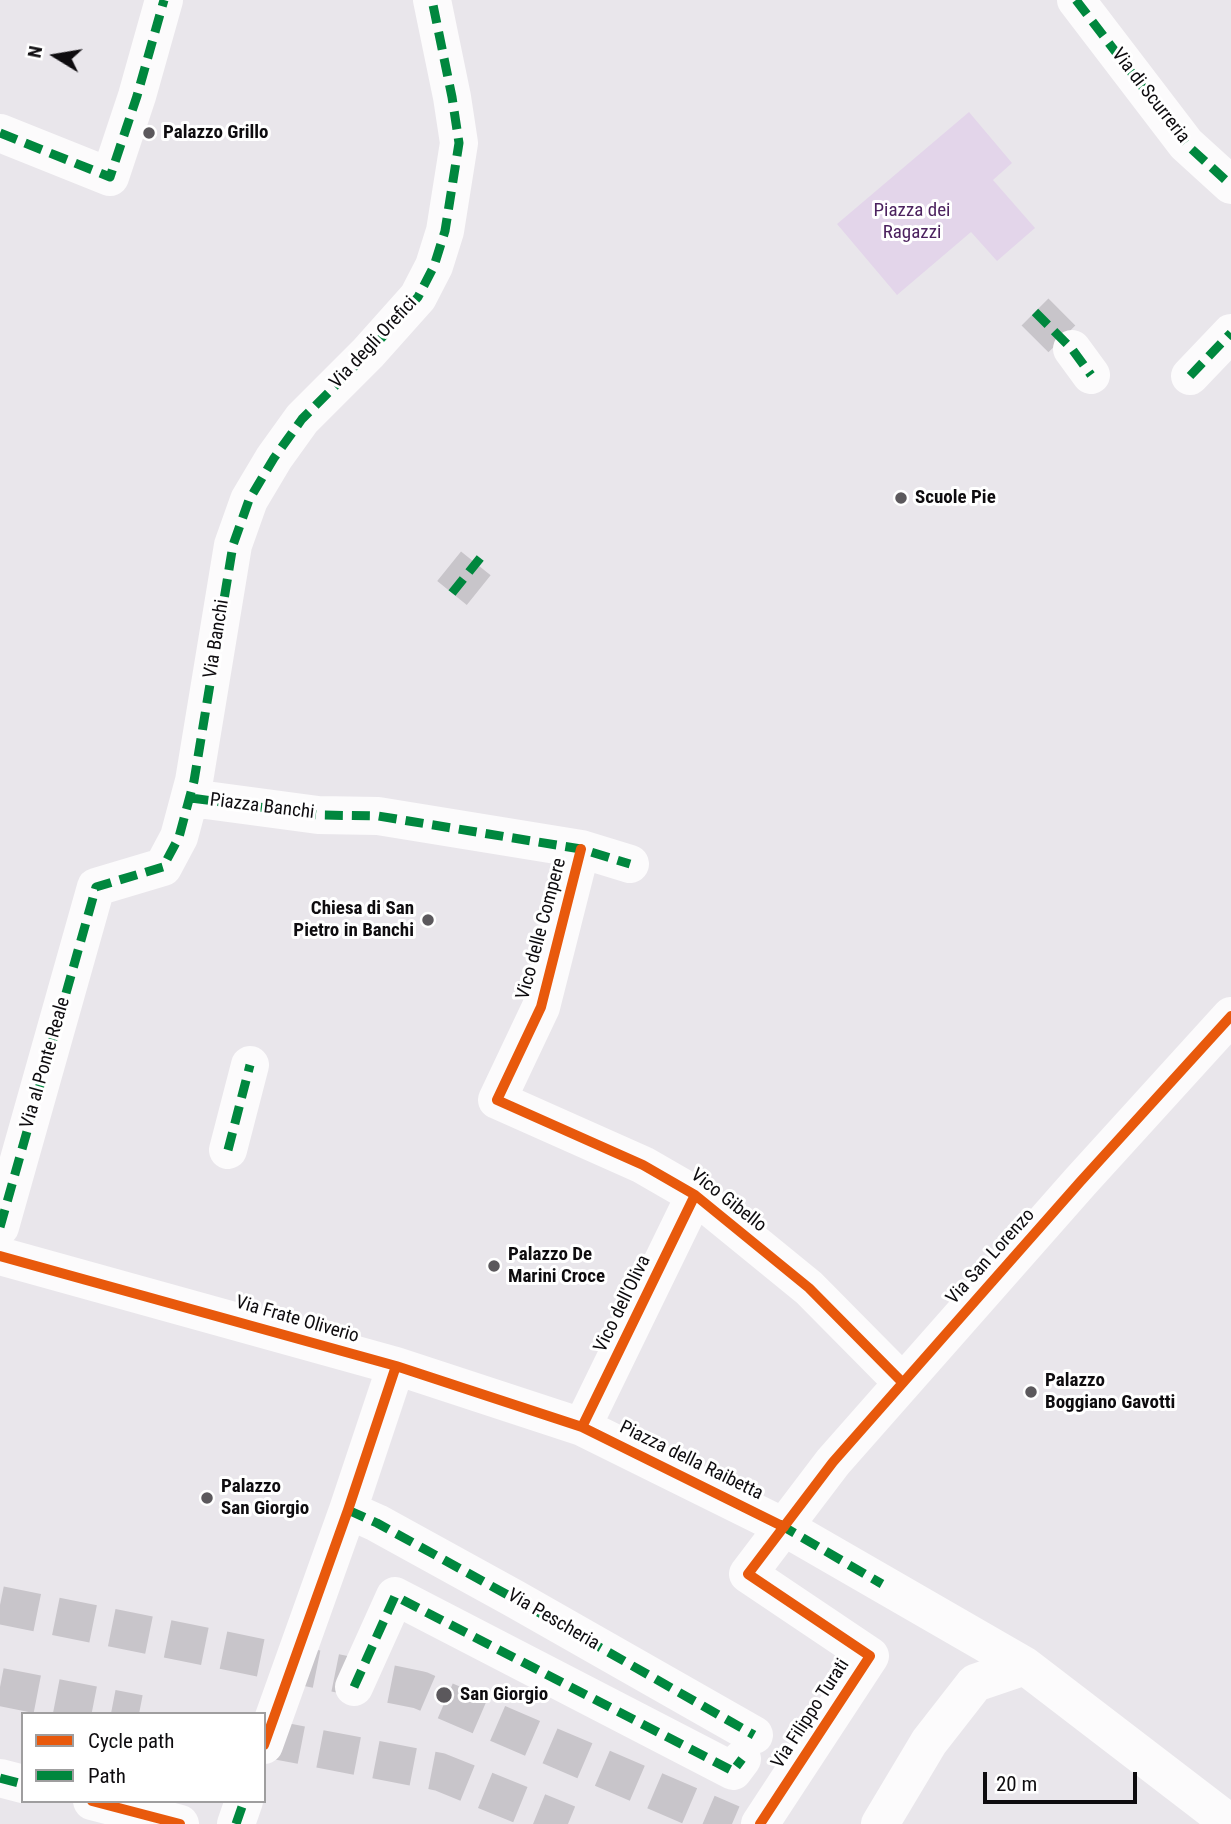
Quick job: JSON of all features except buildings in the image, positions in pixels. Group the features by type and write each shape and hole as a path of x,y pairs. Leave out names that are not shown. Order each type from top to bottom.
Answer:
{"street":[{"path":"0,133 110,177 137,96 164,0"},
{"name":"Via degli Orefici","path":"249,500 302,419 369,353 418,298 434,266 445,231 459,143 432,0"},
{"name":"Via di Scurreria","path":"1076,0 1186,144 1231,185"},
{"path":"1190,376 1231,333"},
{"name":"Via Banchi","path":"192,789 233,545 249,500"},
{"name":"Piazza Banchi","path":"91,898 96,887 163,867 179,837 192,789 318,815 378,816 581,849 630,864"},
{"name":"Vico delle Compere","path":"497,1100 541,1007 581,849"},
{"name":"Via al Ponte Reale","path":"0,1227 91,898"},
{"name":"Via San Lorenzo","path":"784,1527 832,1462 1231,1016"},
{"path":"228,1150 250,1065"},
{"name":"Vico Gibello","path":"497,1100 643,1165 695,1195 809,1287 902,1382"},
{"name":"Vico dell'Oliva","path":"582,1427 695,1195"},
{"name":"Via Frate Oliverio","path":"0,1256 396,1366 582,1427"},
{"path":"266,1739 396,1366"},
{"name":"Piazza della Raibetta","path":"582,1427 784,1527"},
{"name":"Via Pescheria","path":"348,1510 515,1598 748,1747 733,1771 395,1596 354,1688"},
{"path":"784,1527 1024,1666 1231,1824"},
{"name":"Via Filippo Turati","path":"760,1824 870,1656 748,1574 784,1527"},
{"path":"880,1824 929,1742 975,1684 1024,1666"},
{"path":"0,1778 21,1783"},
{"path":"100,1803 180,1824"},
{"path":"236,1824 243,1803"}],"green space":[{"name":"Piazza dei Ragazzi","path":"969,112 1012,163 993,180 1035,228 997,261 971,232 897,295 837,224"}],"tunnel":[{"path":"1035,312 1072,349"},
{"path":"452,593 481,557"},
{"path":"0,1605 420,1690 732,1824"},
{"path":"0,1687 129,1712"},
{"path":"266,1738 440,1772 568,1824"}],"marked path":[{"path":"0,133 110,177 137,96 164,0"},
{"path":"0,1227 96,887 163,867 179,837 194,781 233,545 249,500 302,419 368,353 418,297 434,266 445,231 459,143 432,0"},
{"path":"1076,0 1186,144 1231,185"},
{"path":"1035,312 1072,349 1091,375"},
{"path":"1190,376 1231,333"},
{"path":"452,593 481,557"},
{"path":"191,798 318,815 378,816 581,849 630,864"},
{"path":"228,1150 250,1065"},
{"path":"348,1510 377,1523 515,1599 754,1735"},
{"path":"779,1524 882,1584"},
{"path":"354,1687 395,1596 733,1771 742,1759"},
{"path":"0,1778 21,1783"},
{"path":"236,1824 243,1803"}],"cycle path":[{"path":"581,849 541,1007 497,1100 643,1165 695,1195 809,1288 902,1382"},
{"path":"760,1824 870,1656 748,1574 833,1462 1080,1182 1231,1016"},
{"path":"582,1427 695,1195"},
{"path":"0,1256 396,1366 582,1427 784,1527"},
{"path":"266,1739 396,1366"},
{"path":"100,1803 180,1824"}],"place":[{"name":"Palazzo Grillo","path":"149,133"},
{"name":"Scuole Pie","path":"901,498"},
{"name":"Chiesa di San Pietro in Banchi","path":"428,920"},
{"name":"Palazzo De Marini Croce","path":"494,1266"},
{"name":"Palazzo Boggiano Gavotti","path":"1031,1392"},
{"name":"Palazzo San Giorgio","path":"207,1498"},
{"name":"San Giorgio","path":"444,1695"}]}
